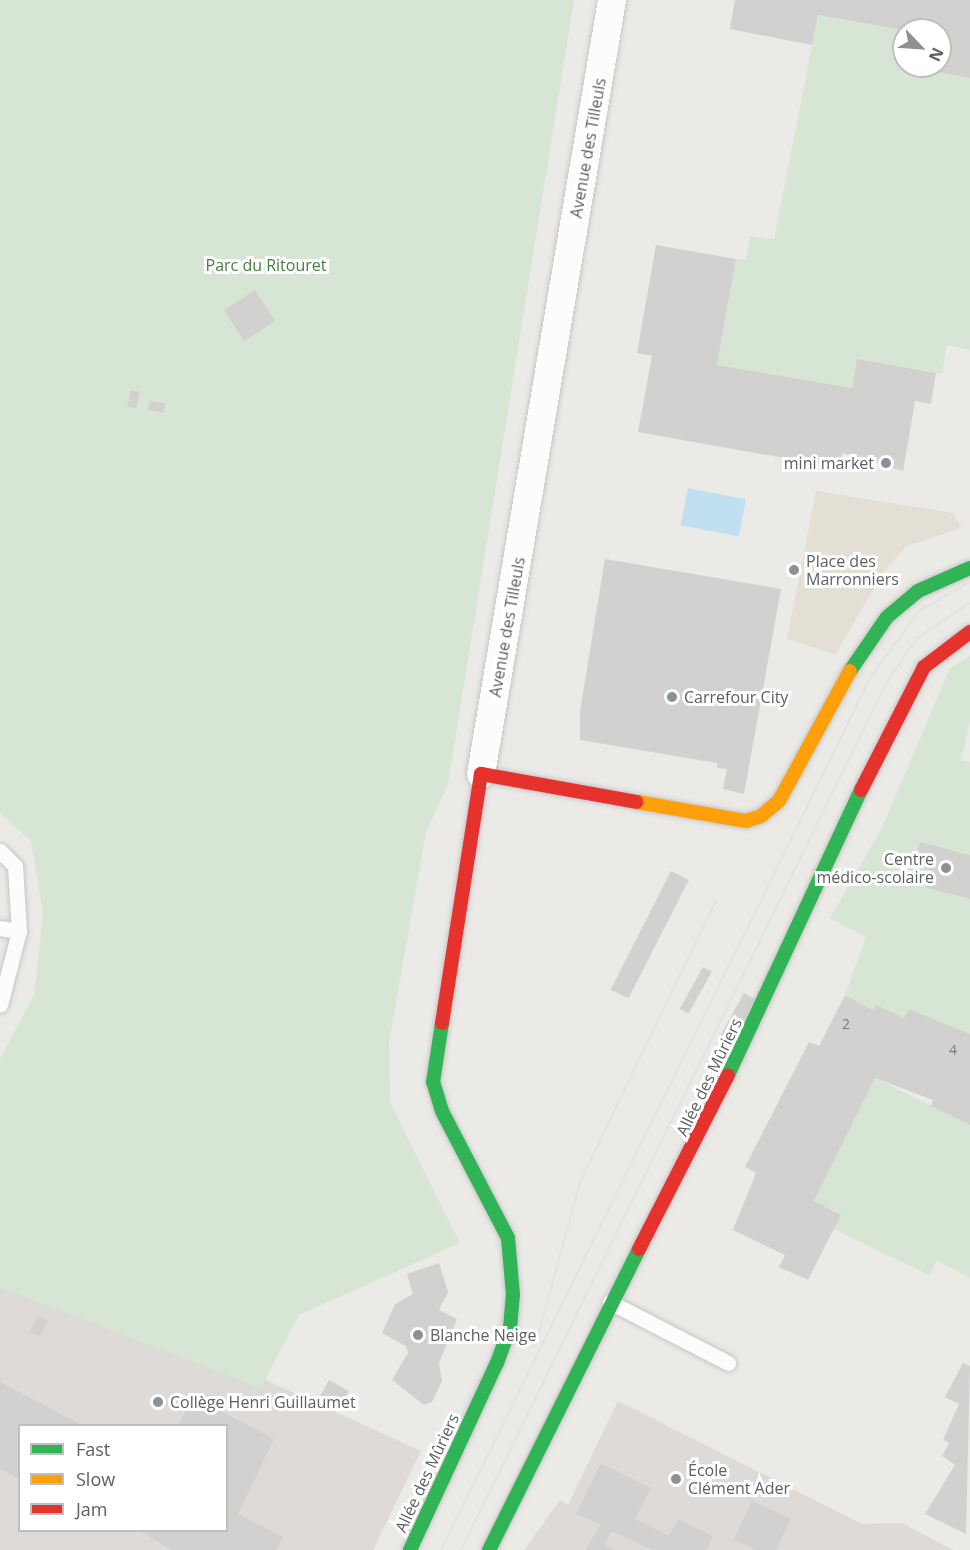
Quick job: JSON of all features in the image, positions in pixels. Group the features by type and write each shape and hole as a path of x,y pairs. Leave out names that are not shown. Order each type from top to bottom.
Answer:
{"street":[{"name":"Avenue des Tilleuls","path":"508,1238 433,1082 481,774 612,0"},
{"path":"481,774 746,821 769,811 873,634 918,591 970,568"},
{"name":"Allée des Mûriers","path":"489,1550 610,1302 683,1171 904,698 924,667 970,632"},
{"name":"Allée des Mûriers","path":"410,1550 510,1328 513,1273 508,1238"}],"lane":[{"path":"0,851 15,866 19,931 0,1005"},
{"path":"0,928 19,931"},
{"path":"610,1302 728,1363"}],"shaded area":[{"path":"816,491 953,513 962,528 907,546 885,570 835,655 787,639"},
{"name":"Collège Henri Guillaumet","path":"0,1259 421,1451 373,1550 0,1550"},
{"name":"École Clément Ader","path":"618,1401 862,1524 902,1523 953,1550 524,1550 560,1500 568,1505"}],"green space":[{"name":"Parc du Ritouret","path":"0,0 574,0 448,784 426,832 389,1043 390,1102 460,1243 299,1315 261,1388 0,1287 0,1059 34,995 43,914 31,841 0,813"},
{"path":"818,15 892,28 892,78 952,78 952,75 970,78 970,350 947,345 942,374 857,360 852,388 717,365 736,259 746,260 750,236 774,239"},
{"path":"970,656 970,721 961,760 970,762 970,855 920,842 913,865 931,871 927,888 970,899 970,1034 909,1009 904,1018 876,1006 873,1010 845,995 866,937 830,918 882,828 950,668"},
{"path":"875,1078 970,1125 970,1278 937,1261 929,1275 848,1236 833,1228 840,1214 814,1201"}],"water":[{"path":"688,488 746,499 739,537 681,525"}],"building":[{"path":"735,0 970,0 970,78 952,75 952,18 892,18 892,28 818,15 812,45 730,29"},
{"path":"656,245 736,259 717,365 852,388 857,359 936,373 931,404 915,401 903,471 842,453 840,468 638,432 652,356 637,353"},
{"path":"255,290 275,321 244,341 224,310"},
{"path":"131,390 140,392 136,409 127,407"},
{"path":"150,401 165,403 164,413 148,410"},
{"name":"Carrefour City","path":"605,559 781,589 744,794 723,789 727,769 717,768 717,763 580,740 580,711"},
{"name":"Centre médico-scolaire","path":"920,842 970,855 970,899 926,888 931,871 913,865"},
{"path":"671,871 689,880 628,999 611,990"},
{"path":"703,967 712,972 688,1014 680,1009"},
{"path":"744,993 755,999 732,1041 721,1035"},
{"path":"845,995 873,1010 876,1005 904,1018 909,1009 970,1034 970,1125 931,1106 933,1100 875,1078 814,1201 841,1215 808,1280 779,1267 785,1255 733,1230 756,1173 745,1167 809,1042 819,1046"},
{"name":"Blanche Neige","path":"439,1263 448,1292 439,1310 457,1319 439,1363 442,1381 432,1402 424,1405 392,1380 408,1353 406,1346 382,1333 395,1304 413,1294 407,1274"},
{"path":"38,1316 48,1321 40,1337 30,1332"},
{"path":"963,1363 970,1366 966,1534 925,1514 955,1465 942,1456 949,1443 943,1440 959,1404 945,1397"},
{"path":"329,1380 349,1391 340,1407 320,1396"},
{"path":"0,1382 80,1424 18,1424 18,1478 0,1469"},
{"path":"193,1396 274,1439 238,1514 283,1537 277,1550 172,1550 141,1532 228,1532 228,1424 179,1424"},
{"path":"601,1463 651,1488 635,1519 669,1536 678,1519 713,1536 706,1550 653,1550 611,1531 605,1545 614,1550 585,1550 601,1525 576,1514"},
{"path":"752,1501 791,1519 776,1550 756,1550 734,1540"}],"tram line":[{"path":"441,1550 872,675 919,611 970,582"},
{"path":"461,1550 886,684 916,639 970,603"},
{"path":"535,1347 580,1182 716,901"}],"traffic: fast":[{"path":"850,671 887,617 918,591 970,568"},
{"path":"728,1075 861,790"},
{"path":"410,1550 497,1363 510,1328 513,1295 508,1238 442,1111 433,1082 442,1023"},
{"path":"489,1550 639,1249"}],"traffic: slow":[{"path":"637,802 746,821 761,816 779,801 850,671"}],"traffic: jam":[{"path":"861,790 924,667 970,632"},
{"path":"442,1023 481,774 637,802"},
{"path":"639,1249 728,1075"}],"place":[{"name":"mini market","path":"886,463"},
{"name":"Place des Marronniers","path":"794,570"},
{"name":"Carrefour City","path":"672,697"},
{"name":"Centre médico-scolaire","path":"946,868"},
{"name":"Blanche Neige","path":"418,1335"},
{"name":"Collège Henri Guillaumet","path":"158,1402"},
{"name":"École Clément Ader","path":"676,1479"}]}
